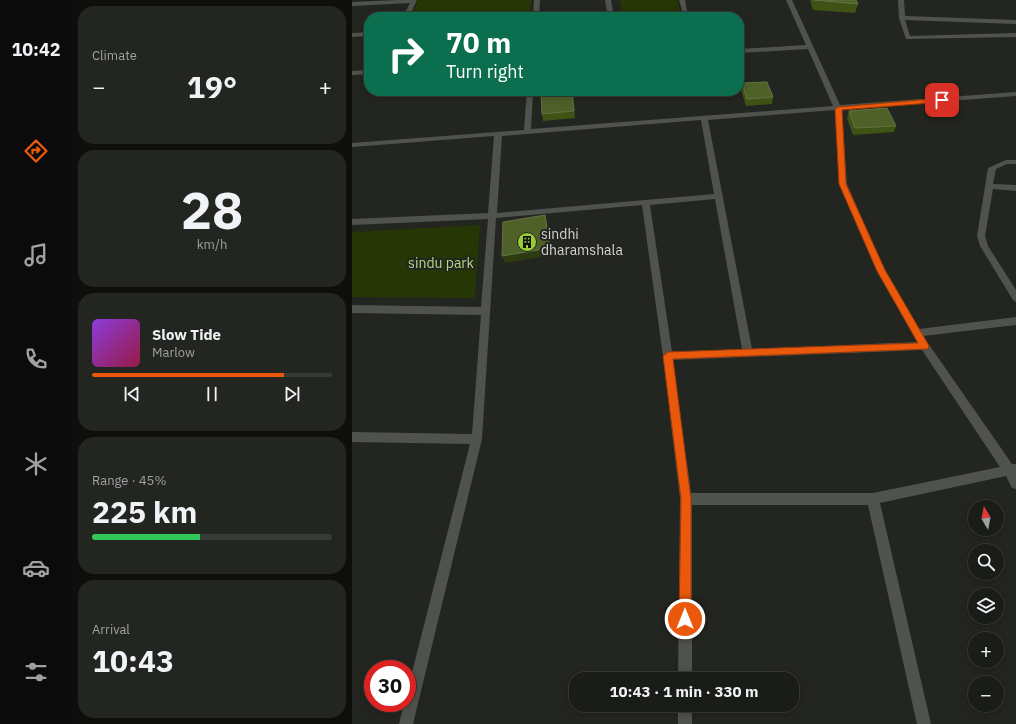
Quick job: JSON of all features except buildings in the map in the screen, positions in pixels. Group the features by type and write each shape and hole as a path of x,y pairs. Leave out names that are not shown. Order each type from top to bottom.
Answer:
{"street":[{"path":"536,12 537,0"},
{"path":"608,0 610,12"},
{"path":"682,0 685,12"},
{"path":"789,0 838,109 843,184 881,271 925,346 1012,469 1016,484"},
{"path":"901,0 902,18 908,38 1016,35"},
{"path":"352,4 413,1 408,12"},
{"path":"902,18 1016,22"},
{"path":"352,35 364,34"},
{"path":"744,51 810,47"},
{"path":"352,73 364,72"},
{"path":"352,145 838,109 1016,94"},
{"path":"527,132 530,96"},
{"path":"704,119 748,353"},
{"path":"406,724 477,439 498,134"},
{"path":"1016,162 1006,162 992,168 981,236 984,246 1016,298"},
{"path":"988,186 1016,188"},
{"path":"352,222 492,216 719,196"},
{"path":"646,202 668,356 686,499 685,672"},
{"path":"352,309 486,311"},
{"path":"916,332 1016,321"},
{"path":"668,356 925,346"},
{"path":"352,437 477,439"},
{"path":"686,499 873,499 1012,469"},
{"path":"873,499 924,724"},
{"path":"685,712 685,724"}],"green space":[{"path":"418,0 531,0 530,12 413,12"},
{"path":"620,0 677,0 680,12 622,12"},
{"name":"sindu park","path":"480,225 475,298 352,297 352,232"}],"place":[{"name":"sindhi dharamshala","path":"527,242"}],"route":[{"path":"685,619 686,499 668,356 925,346 881,271 843,184 838,109 942,100"}]}
